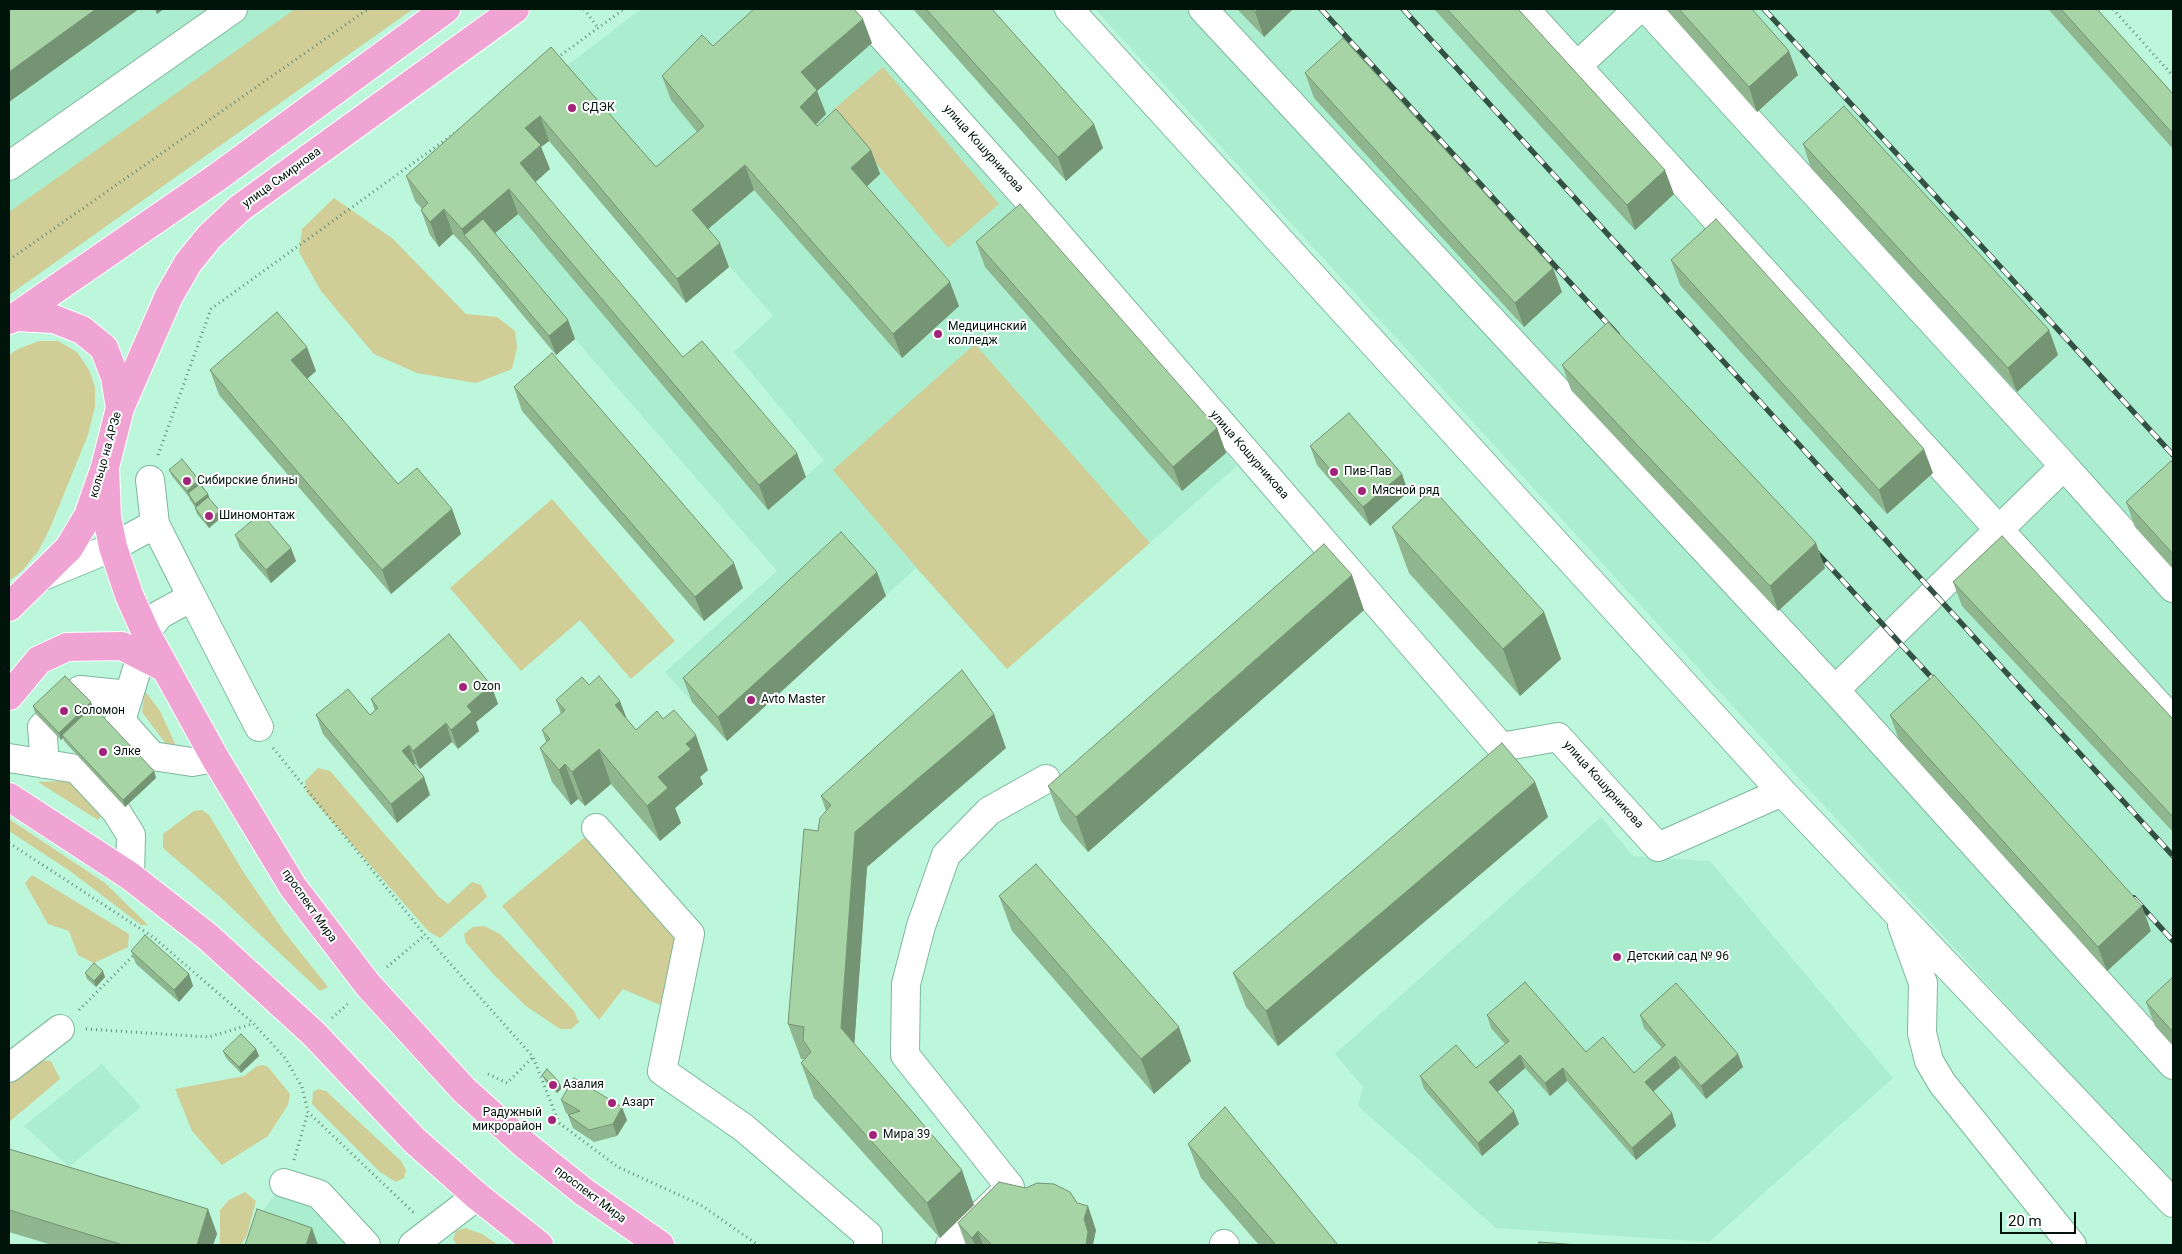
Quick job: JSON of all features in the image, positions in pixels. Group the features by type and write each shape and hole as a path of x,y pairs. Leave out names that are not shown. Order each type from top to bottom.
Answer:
{"main road":[{"path":"12,318 216,178 446,9"},
{"name":"улица Смирнова","path":"120,408 169,296 188,263 209,237 240,208 515,9"},
{"name":"кольцо на АРЗе","path":"9,608 70,548 88,516 105,467 120,408 115,377 104,348 82,330 54,319 12,318"},
{"name":"проспект Мира","path":"105,467 107,517 113,547 150,652 293,887 368,985 464,1090 525,1145 584,1192 660,1245"},
{"path":"9,696 39,660 68,646 122,646 150,652"},
{"path":"9,797 130,876 208,937 314,1034 414,1140 477,1196 539,1245"}],"street":[{"path":"9,166 233,9"},
{"name":"улица Кошурникова","path":"858,9 1029,200 1501,747 1558,737 1658,846 1782,792"},
{"path":"1068,9 1782,792 2173,1203"},
{"path":"1202,9 1835,690 2173,1065"},
{"path":"1525,9 2173,720"},
{"path":"1577,66 1638,9"},
{"path":"1647,9 2173,588"},
{"path":"1835,690 1998,528 2064,466"},
{"path":"150,480 155,524 259,727"},
{"path":"43,576 113,547 155,524"},
{"path":"192,597 159,615 150,652 116,726 148,760 192,762 215,758"},
{"path":"45,764 42,727 80,690 129,695"},
{"path":"9,758 45,764 80,766 109,797 131,835 130,876"},
{"path":"950,1245 1010,1187 905,1055 906,984 921,926 946,855 989,811 1046,779"},
{"path":"596,828 690,934 662,1071 744,1128 868,1235 868,1245"},
{"path":"1898,915 1923,983 1922,1033 1930,1061 1942,1083 2072,1245"},
{"path":"9,1068 60,1029"},
{"path":"284,1183 319,1194 366,1245"},
{"path":"423,1237 477,1196"}],"path":[{"path":"9,260 368,9"},
{"path":"584,9 598,28"},
{"path":"550,63 624,9"},
{"path":"2113,9 2173,76"},
{"path":"150,480 211,309 462,127"},
{"path":"259,727 268,742 425,935 532,1057 559,1122 618,1168 701,1205 758,1245"},
{"path":"9,843 153,937 253,1024 285,1058 302,1088 308,1112 299,1149 284,1183"},
{"path":"393,973 387,967 425,935"},
{"path":"146,943 153,937"},
{"path":"60,1029 140,949"},
{"path":"285,1058 368,985"},
{"path":"60,1029 138,1031 209,1037 253,1024"},
{"path":"486,1073 507,1083 532,1057"},
{"path":"308,1112 387,1189 423,1237"}],"shaded area":[{"path":"9,9 413,9 9,295"},
{"path":"295,9 413,9 9,295 9,212"},
{"name":"Медицинский колледж","path":"641,9 842,9 1237,466 1007,669 916,568 727,741 665,672 777,571 575,339 556,355 471,253 518,214 536,237 556,221 692,381 805,477 824,460 734,352 773,316 560,71"},
{"path":"1095,9 2048,9 2173,149 2173,1187"},
{"path":"883,67 999,204 948,248 832,111"},
{"path":"334,198 393,239 466,314 497,317 515,331 517,348 512,369 476,383 417,373 374,354 321,291 299,252 302,229"},
{"path":"39,341 58,341 77,352 89,370 95,387 95,407 88,435 50,528 39,550 22,571 9,581 9,355 18,349"},
{"path":"975,344 1150,543 1007,669 833,470"},
{"path":"552,499 675,641 631,679 580,620 521,671 450,588"},
{"path":"145,691 160,711 177,748 172,752 142,712"},
{"path":"318,768 330,771 439,897 448,904 472,882 481,885 487,897 440,938 429,932 307,793 305,781"},
{"path":"63,781 73,784 102,815 98,820 38,782"},
{"path":"202,810 209,815 244,873 285,933 328,987 320,991 218,895 163,848 163,834 194,811"},
{"name":"Детский сад № 96","path":"1601,817 1633,856 1710,861 1893,1078 1709,1242 1496,1228 1358,1106 1363,1087 1335,1054"},
{"path":"9,819 105,883 148,925 141,925 70,871 9,831"},
{"path":"585,837 684,944 665,1007 623,989 599,1020 502,906"},
{"path":"32,875 129,934 128,947 94,963 78,955 69,931 48,924 25,883"},
{"path":"484,926 500,934 574,1011 579,1022 571,1029 560,1029 526,1006 495,976 466,943 464,934 473,927"},
{"path":"32,1059 51,1061 60,1079 9,1122 9,1080"},
{"path":"102,1064 141,1107 69,1167 24,1126"},
{"path":"263,1065 268,1067 290,1094 288,1105 268,1136 222,1165 192,1131 175,1089 244,1076 257,1066"},
{"path":"318,1089 326,1091 401,1161 406,1170 404,1178 396,1182 380,1172 312,1104 313,1092"},
{"path":"284,1183 366,1245 249,1245 262,1211"},
{"path":"245,1192 256,1201 247,1235 241,1245 220,1245 220,1210 229,1200"},
{"path":"465,1228 482,1234 498,1245 457,1245 453,1239 456,1231"}],"building":[{"path":"9,9 96,9 9,72"},
{"path":"754,9 854,9 863,19 801,72 817,90 800,107 817,126 836,109 871,150 851,168 950,282 893,334 745,165 692,210 720,243 677,279 540,116 525,128 541,145 520,163 683,357 702,341 797,453 759,485 509,189 462,229 444,209 430,222 421,210 428,203 406,176 551,47 656,167 704,126 662,76 702,35 713,46"},
{"path":"926,9 992,9 1094,124 1058,157"},
{"path":"1447,9 1518,9 1665,170 1627,205"},
{"path":"1679,9 1752,9 1789,51 1749,87"},
{"path":"2061,9 2097,9 2173,94 2173,134"},
{"path":"1343,38 1553,268 1515,303 1305,73"},
{"path":"1844,106 2049,330 2008,368 1803,144"},
{"path":"1020,204 1217,428 1173,467 976,242"},
{"path":"483,219 568,320 549,336 464,235"},
{"path":"1716,219 1924,449 1879,490 1671,260"},
{"path":"277,312 307,347 291,360 398,484 417,468 452,509 382,570 210,370"},
{"path":"1608,322 1816,543 1770,586 1562,365"},
{"path":"552,353 734,563 695,597 514,387"},
{"path":"1349,413 1402,474 1363,507 1310,446"},
{"name":"Сибирские блины","path":"182,459 199,480 187,491 169,470"},
{"path":"2171,461 2173,463 2173,554 2126,502"},
{"path":"200,484 208,494 195,504 188,493"},
{"path":"1433,489 1544,612 1503,649 1392,527"},
{"path":"208,497 220,511 206,522 195,508"},
{"path":"261,513 291,548 266,570 235,535"},
{"path":"841,532 877,572 718,717 683,678"},
{"path":"2002,536 2173,719 2173,817 1953,582"},
{"path":"1324,544 1352,575 1076,817 1048,786"},
{"path":"449,634 491,685 467,706 472,712 451,730 446,723 413,751 409,745 402,751 424,777 391,804 316,715 348,689 370,715 378,708 371,699"},
{"path":"962,670 994,714 855,832 841,1028 962,1170 927,1203 801,1063 811,1052 803,1040 804,1027 788,1024 804,829 818,831 820,818 831,805 821,796"},
{"path":"1934,675 2142,906 2098,947 1890,715"},
{"name":"Соломон","path":"65,676 91,702 59,733 33,706"},
{"path":"599,676 620,701 615,705 636,730 657,711 663,719 674,710 696,735 686,744 691,749 658,777 668,788 647,806 599,749 572,772 565,764 559,770 540,748 550,739 542,730 565,710 556,700 582,677 589,685"},
{"name":"Элке","path":"93,706 154,771 123,800 62,735"},
{"path":"1502,743 1535,782 1266,1011 1233,973"},
{"path":"1036,864 1179,1027 1141,1059 999,896"},
{"path":"145,935 189,974 174,990 131,951"},
{"path":"94,963 103,971 94,981 85,973"},
{"path":"2173,977 2173,1032 2146,1002"},
{"path":"1525,982 1586,1052 1603,1037 1634,1073 1665,1045 1640,1015 1676,983 1738,1054 1701,1086 1675,1056 1645,1082 1672,1113 1632,1148 1563,1068 1545,1083 1520,1055 1489,1082 1514,1111 1478,1143 1420,1076 1456,1045 1476,1068 1509,1041 1487,1015"},
{"path":"241,1034 256,1049 239,1067 223,1051"},
{"path":"547,1069 559,1082 554,1087 542,1075"},
{"path":"574,1078 622,1107 613,1124 589,1130 568,1115 580,1111 561,1100"},
{"path":"1225,1107 1338,1245 1276,1245 1188,1144"},
{"path":"9,1149 208,1209 197,1245 123,1245 9,1210"},
{"path":"999,1182 1026,1188 1037,1183 1054,1184 1070,1192 1077,1203 1088,1206 1084,1219 1088,1232 1086,1245 992,1245 978,1231 972,1238 958,1223"},
{"path":"257,1209 312,1228 306,1245 245,1245"},
{"path":"1539,1242 1579,1245 1539,1245"}],"railway":[{"path":"1321,9 1617,334"},
{"path":"1403,9 2173,856"},
{"path":"1764,9 2173,455"},
{"path":"1811,546 1941,688"},
{"path":"2134,898 2173,941"}],"place":[{"name":"СДЭК","path":"572,108"},
{"name":"Медицинский колледж","path":"938,334"},
{"name":"Пив-Пав","path":"1334,472"},
{"name":"Сибирские блины","path":"187,481"},
{"name":"Мясной ряд","path":"1362,491"},
{"name":"Шиномонтаж","path":"209,516"},
{"name":"Ozon","path":"463,687"},
{"name":"Avto Master","path":"751,700"},
{"name":"Соломон","path":"64,711"},
{"name":"Элке","path":"103,752"},
{"name":"Детский сад № 96","path":"1617,957"},
{"name":"Азалия","path":"553,1085"},
{"name":"Азарт","path":"612,1103"},
{"name":"Радужный микрорайон","path":"552,1120"},
{"name":"Мира 39","path":"873,1135"}]}
